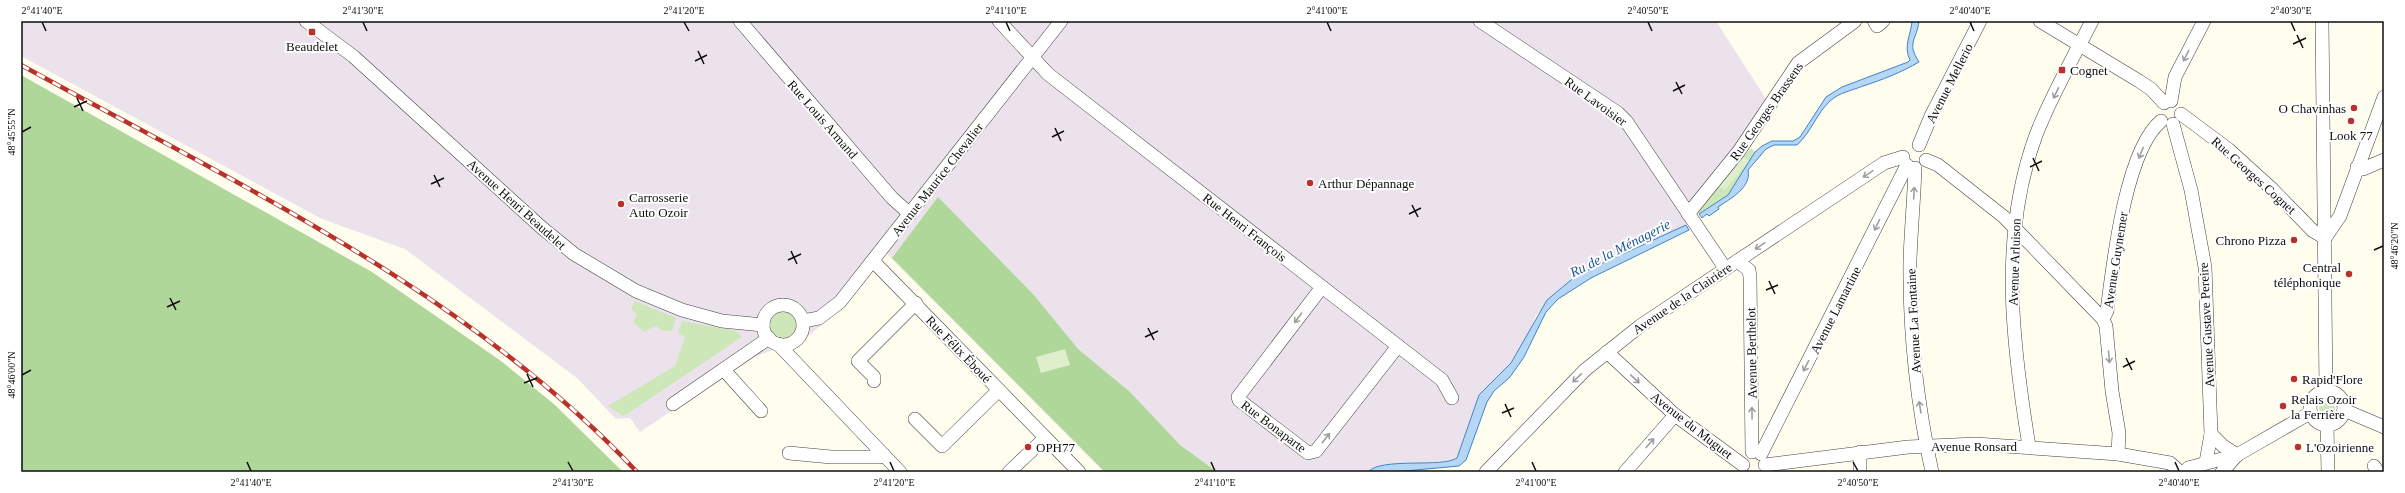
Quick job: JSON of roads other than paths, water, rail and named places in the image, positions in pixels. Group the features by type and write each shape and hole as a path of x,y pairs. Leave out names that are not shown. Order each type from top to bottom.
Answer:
{"street":[{"name":"Avenue Henri Beaudelet","path":"306,21 353,56 553,238 595,268 636,291 682,310 722,321 763,325"},
{"name":"Rue Louis Armand","path":"740,21 892,198 910,214"},
{"name":"Rue Henri François","path":"999,21 1032,60 1048,74 1442,380 1452,398"},
{"name":"Avenue Maurice Chevalier","path":"803,321 818,318 833,308 873,261 1032,60 1061,21"},
{"name":"Rue Lavoisier","path":"1480,21 1618,114 1635,133 1725,268"},
{"name":"Rue Georges Brassens","path":"1688,214 1739,150 1798,63 1855,21"},
{"path":"1874,21 1877,26 1883,21"},
{"name":"Avenue Mellerio","path":"1919,145 1931,116 1980,21"},
{"path":"2040,21 2080,44 2151,89 2168,102 2178,105 2172,120 2158,111 2168,102 2175,77 2204,21"},
{"name":"Avenue Arluison","path":"2029,446 2018,375 2013,328 2011,286 2014,227 2023,178 2036,136 2092,21"},
{"path":"2322,21 2326,391"},
{"path":"2325,238 2338,220 2384,97"},
{"name":"Rue Georges Cognet","path":"2172,120 2228,149 2303,219 2313,231 2325,238"},
{"name":"Avenue Guynemer","path":"2118,454 2119,434 2112,391 2106,326 2103,319 2107,311 2121,213 2148,136 2154,127 2172,120"},
{"name":"Avenue Gustave Pereire","path":"2172,120 2191,190 2204,267 2211,434 2205,467"},
{"path":"1919,145 1924,150 1913,163 1908,147 1919,145"},
{"path":"2357,166 2364,170 2384,160"},
{"name":"Avenue de la Clairière","path":"1486,472 1568,386 1640,326 1884,163 1913,163"},
{"path":"1913,163 1938,165 2014,227 2103,319"},
{"name":"Avenue La Fontaine","path":"1913,163 1910,260 1911,320 1916,383 1932,472"},
{"name":"Avenue Lamartine","path":"1745,468 1744,458 1760,461 1913,163"},
{"path":"2303,219 2324,214 2343,205"},
{"name":"Rue Félix Éboué","path":"873,261 916,303 1079,472"},
{"name":"Avenue Berthelot","path":"1737,261 1749,270 1750,276 1760,461"},
{"name":"Rue Bonaparte","path":"1322,288 1238,397 1239,400 1308,453 1316,451 1398,346"},
{"path":"874,381 874,377 858,361 916,303"},
{"path":"802,370 799,353 800,335 803,321 796,310 784,305 772,308 764,318 763,325 773,341 900,472"},
{"path":"673,404 724,370 773,341 790,343 800,335"},
{"name":"Avenue du Muguet","path":"1607,352 1674,415 1745,468"},
{"path":"724,370 761,411"},
{"path":"915,419 938,450 999,390"},
{"path":"2344,410 2336,422 2327,425 2319,423 2310,413 2310,405 2314,397 2326,391 2339,396 2344,410 2384,427"},
{"path":"2182,470 2205,467 2237,455 2310,413"},
{"path":"1626,472 1674,415"},
{"path":"2327,425 2328,472"},
{"path":"2211,434 2223,446 2237,455"},
{"path":"1009,472 1045,438"},
{"name":"Avenue Ronsard","path":"1760,461 1926,445 2029,446 2118,454 2170,463 2182,470"},
{"path":"1860,452 1860,472"},
{"path":"789,453 848,458 880,457 884,455"},
{"path":"2222,472 2237,455"}],"water":[{"path":"1912,21 1919,21 1913,41 1913,50 1919,62 1892,76 1846,92 1834,98 1821,111 1807,134 1797,145 1774,145 1766,149 1748,170 1748,176 1743,188 1718,207 1719,209 1709,216 1707,214 1702,218 1699,214 1728,195 1755,152 1762,146 1772,141 1793,141 1800,137 1826,97 1842,87 1908,62 1910,60 1907,45"},
{"path":"1686,225 1689,230 1591,278 1558,299 1546,312 1524,357 1510,377 1494,391 1487,402 1466,460 1459,466 1394,472 1368,472 1385,465 1439,462 1457,458 1479,395 1511,363 1547,300 1577,275"}],"railway":[{"path":"21,65 265,198 346,245 424,295 499,349 570,407 637,472"}],"place":[{"name":"Beaudelet","path":"312,32"},
{"name":"Cognet","path":"2062,70"},
{"name":"O Chavinhas","path":"2354,108"},
{"name":"Look 77","path":"2351,121"},
{"name":"Arthur Dépannage","path":"1310,183"},
{"name":"Carrosserie Auto Ozoir","path":"621,204"},
{"name":"Chrono Pizza","path":"2294,240"},
{"name":"Central téléphonique","path":"2349,274"},
{"name":"Rapid'Flore","path":"2294,379"},
{"name":"Relais Ozoir la Ferrière","path":"2283,406"},
{"name":"OPH77","path":"1028,447"},
{"name":"L'Ozoirienne","path":"2298,447"}],"water label":[{"name":"Ru de la Ménagerie","path":"1620,248"}]}
